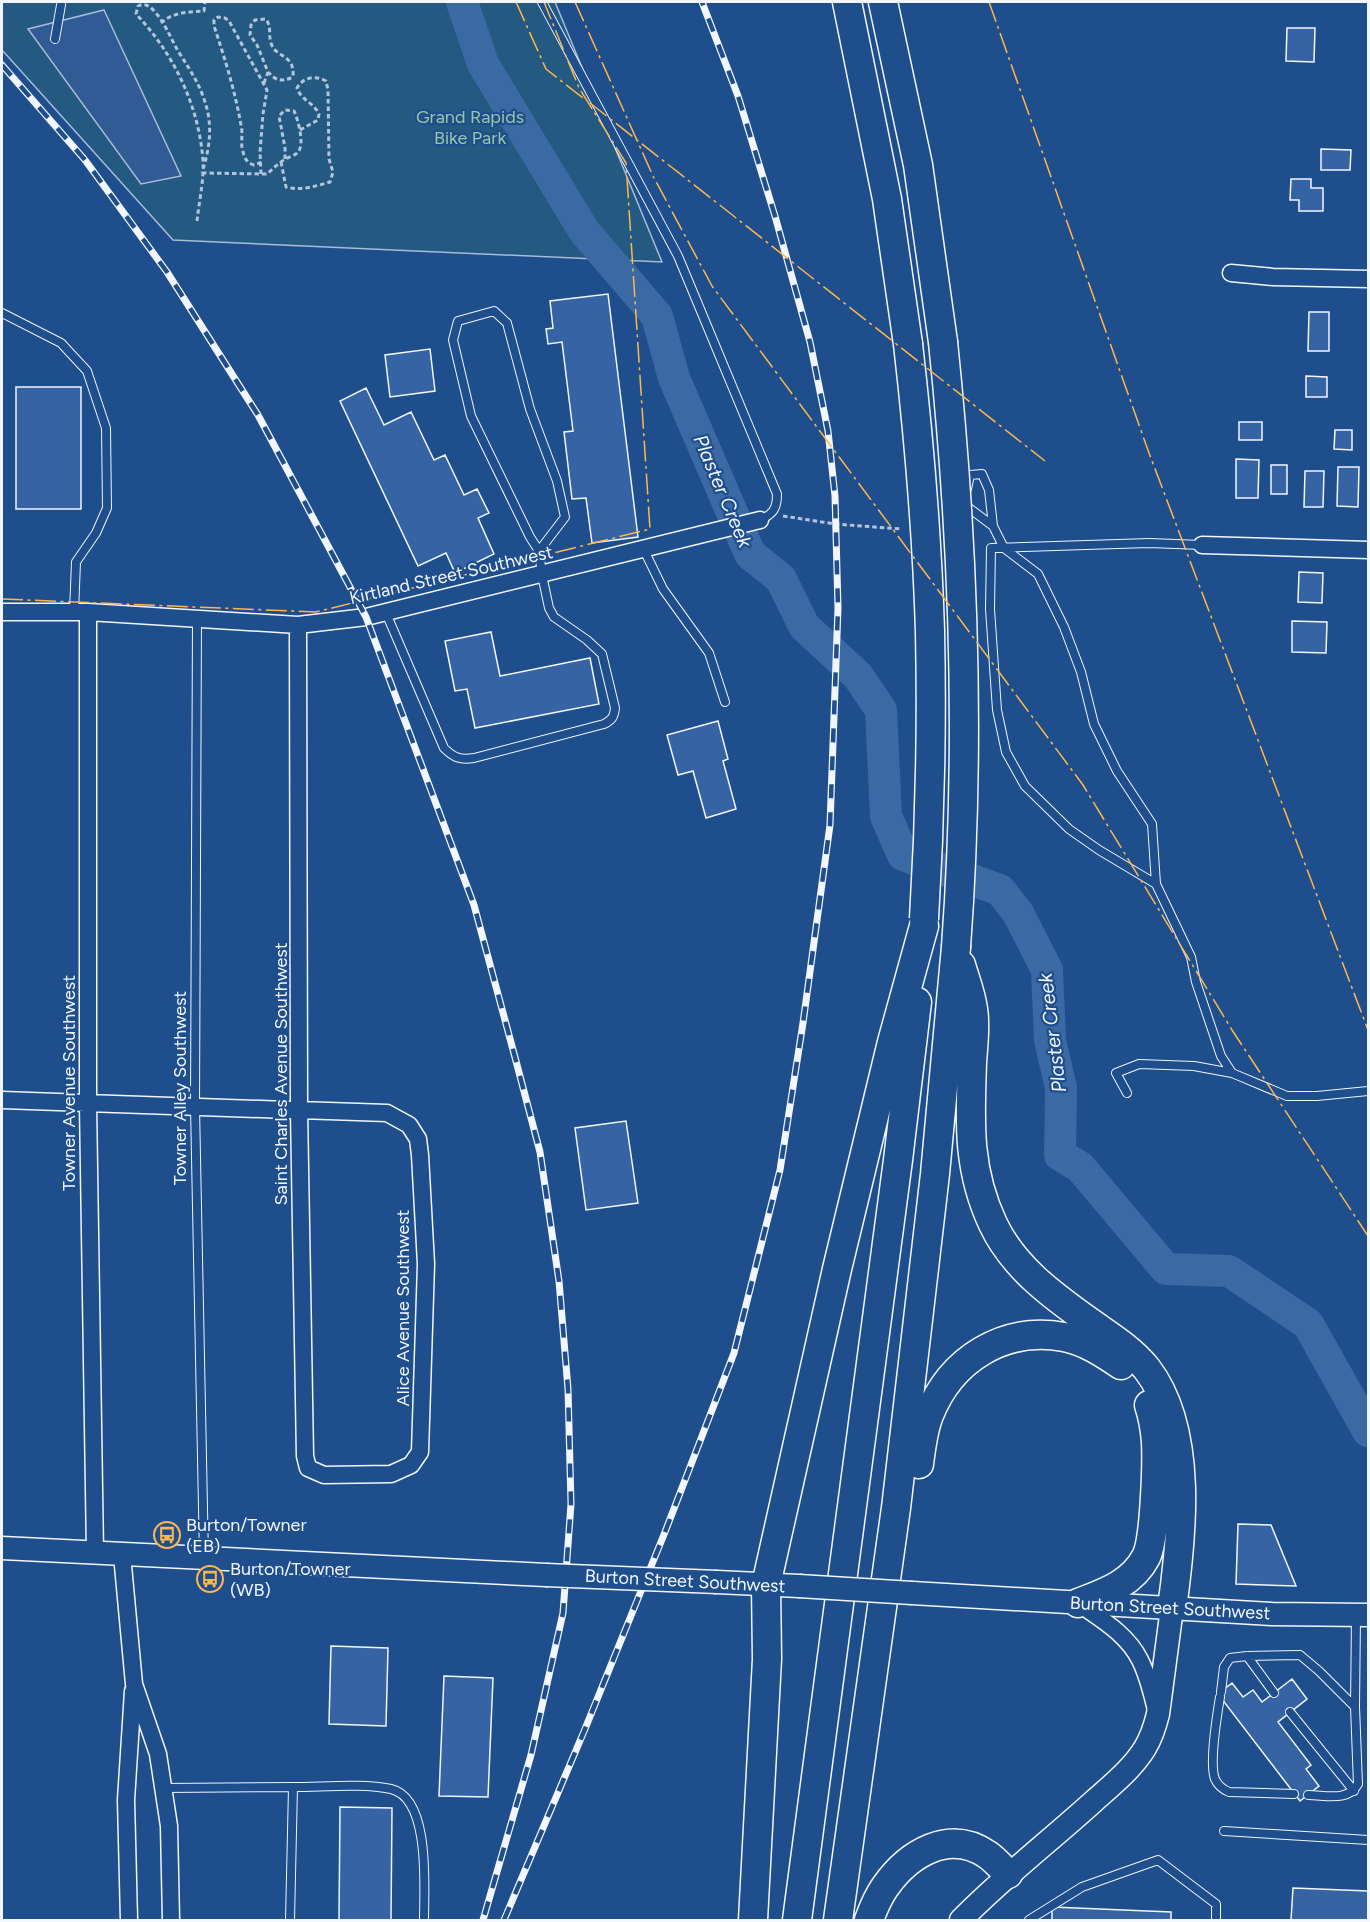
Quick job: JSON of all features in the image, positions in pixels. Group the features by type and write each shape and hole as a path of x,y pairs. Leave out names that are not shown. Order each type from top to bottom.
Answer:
{"highway":[{"path":"797,1920 914,1032 924,922 930,770 930,630 922,487 908,344 887,199 847,2"},
{"path":"838,1920 896,1508 935,1174 962,858 964,671 956,479 943,342 918,165 883,2"},
{"path":"753,1920 768,1659 766,1584 837,1269 892,1042 924,922"},
{"path":"956,947 973,1010 970,1137 978,1180 993,1225 1027,1272 1137,1358 1160,1389 1171,1418 1178,1455 1181,1491 1177,1570 1172,1608"},
{"path":"896,1508 917,1474 924,1433 937,1398 954,1373 966,1361 992,1345 1009,1339 1029,1336 1064,1337 1092,1348 1121,1365 1131,1376 1147,1402 1156,1441 1155,1486 1151,1540 1146,1557 1125,1581 1113,1589 1078,1604"},
{"path":"869,1920 883,1889 894,1875 917,1855 928,1849 950,1844 966,1846 987,1855 1008,1874"}],"main road":[{"name":"Burton Street Southwest","path":"2,1548 766,1584 1272,1614 1362,1615"},
{"path":"961,1920 1008,1874 1077,1816 1135,1762 1150,1740 1158,1714 1172,1608"}],"street":[{"path":"1231,273 1273,277 1368,279"},
{"name":"Kirtland Street Southwest","path":"2,612 81,612 298,625 366,617 645,550 766,518"},
{"path":"1203,545 1368,550"},
{"name":"Towner Avenue Southwest","path":"81,612 95,1554"},
{"name":"Saint Charles Avenue Southwest","path":"298,625 299,1110 306,1462 308,1468 324,1475 361,1476"},
{"path":"2,1100 299,1110"},
{"name":"Alice Avenue Southwest","path":"299,1110 387,1113 409,1125 418,1138 426,1264 420,1452 411,1465 391,1474 361,1476"},
{"path":"122,1555 134,1683 126,1800 129,1920"},
{"path":"1078,1604 1113,1628 1133,1649 1144,1668 1158,1714"},
{"path":"134,1683 158,1754 169,1826 171,1920"}],"lane":[{"path":"542,2 678,256 777,494 777,506 766,518"},
{"path":"55,39 63,3"},
{"path":"386,613 444,748 452,756 462,759 474,758 604,724 615,716 602,654 555,617 549,608 539,551 471,416 453,340 458,321 494,311 507,323 530,409 558,481 565,517 539,551"},
{"path":"2,313 61,343 87,371 106,428 107,508 96,533 76,562 81,612"},
{"path":"993,526 964,504 970,475 982,474 989,490 993,526 1004,548 1038,574 1064,627 1081,672 1094,724 1117,771 1152,824 1156,884 1191,957 1196,981 1221,1056 1232,1073"},
{"path":"1156,884 1069,829 1025,786 1006,752 997,710 990,609 991,548 1149,543 1203,545"},
{"path":"645,550 663,589 708,652 725,702"},
{"name":"Towner Alley Southwest","path":"196,618 195,1107 204,1558"},
{"path":"1127,1093 1116,1074 1139,1064 1194,1066 1232,1073 1287,1096 1317,1096 1368,1090"},
{"path":"1308,1795 1346,1796 1354,1791 1358,1784 1355,1707 1362,1615"},
{"path":"1294,1794 1229,1792 1221,1789 1215,1778 1214,1759 1220,1694 1224,1667 1230,1658 1300,1655 1355,1707"},
{"path":"1246,1656 1274,1693"},
{"path":"1290,1712 1354,1791"},
{"path":"290,1920 293,1787"},
{"path":"163,1788 370,1787 393,1789 406,1797 417,1818 423,1843 424,1920"},
{"path":"1224,1831 1368,1840"},
{"path":"1029,1920 1082,1887 1158,1860 1216,1904 1216,1920"}],"path":[{"path":"161,22 167,17 192,11 204,11 205,2"},
{"path":"197,221 203,163 198,126 190,97 152,31 135,14 138,6 142,4 149,6 161,22 193,72 202,94 208,115 210,143 202,173"},
{"path":"261,174 262,162 260,152 267,90 229,21 218,17 214,20 214,26 235,92 242,127 244,157 249,164 262,162"},
{"path":"264,85 268,72 257,45 250,35 251,25 255,20 266,19 270,26 271,43 277,51 291,61 294,68 293,77 282,81 275,80 268,72"},
{"path":"281,162 286,187 307,188 330,182 333,172 329,159 328,90 326,81 322,78 306,79 300,82 297,88 300,94 317,108 319,114 318,120 300,130"},
{"path":"202,173 267,174 285,159 297,154 301,148 298,119 294,111 285,110 279,116 285,159"},
{"path":"766,518 903,529"}],"green space":[{"name":"Grand Rapids Bike Park","path":"2,2 555,2 662,262 173,240 2,50"}],"shaded area":[{"path":"104,10 181,176 141,184 28,29"}],"building":[{"path":"1287,28 1315,28 1314,62 1286,61"},
{"path":"1321,149 1351,150 1350,170 1321,170"},
{"path":"1291,179 1311,179 1311,188 1323,188 1323,211 1299,211 1299,200 1290,200"},
{"path":"608,294 638,537 592,543 586,498 572,499 564,432 573,431 562,342 548,344 546,329 553,328 550,301"},
{"path":"1309,312 1329,312 1329,351 1308,351"},
{"path":"430,349 435,391 390,397 385,355"},
{"path":"1306,376 1327,377 1327,397 1306,397"},
{"path":"16,387 81,387 81,509 16,509"},
{"path":"366,388 384,425 411,412 434,460 445,455 464,495 477,489 489,513 478,518 494,554 455,573 446,553 418,566 340,401"},
{"path":"1239,422 1262,422 1262,440 1239,440"},
{"path":"1335,430 1352,430 1352,450 1334,449"},
{"path":"1236,459 1259,460 1258,498 1236,498"},
{"path":"1271,465 1287,465 1287,494 1271,494"},
{"path":"1338,467 1359,467 1358,507 1337,506"},
{"path":"1305,471 1324,471 1323,507 1304,507"},
{"path":"1299,572 1323,573 1322,603 1298,602"},
{"path":"1292,621 1327,622 1326,653 1292,652"},
{"path":"491,632 500,676 590,658 599,704 475,728 467,689 455,691 445,641"},
{"path":"718,721 728,759 723,761 736,809 706,818 693,771 678,775 667,735"},
{"path":"626,1121 638,1203 586,1210 575,1128"},
{"path":"1238,1524 1271,1525 1296,1586 1236,1584"},
{"path":"331,1646 388,1648 386,1726 329,1724"},
{"path":"444,1676 493,1678 488,1797 439,1796"},
{"path":"1292,1679 1307,1699 1278,1722 1311,1765 1306,1769 1319,1786 1300,1801 1218,1694 1232,1683 1243,1697 1253,1690 1262,1702"},
{"path":"340,1807 392,1808 391,1920 339,1920"},
{"path":"1293,1888 1368,1891 1368,1920 1291,1920"},
{"path":"1052,1907 1171,1912 1171,1920 1052,1920"}],"waterway":[{"name":"Plaster Creek","path":"462,2 483,64 584,231 657,316 674,378 750,554 781,579 804,626 858,676 881,710 886,816 903,855 1000,890 1018,913 1047,970 1050,1040 1061,1088 1060,1155 1080,1167 1166,1269 1229,1271 1308,1324 1368,1431"}],"railway":[{"path":"504,1920 665,1532 734,1353 780,1170 830,825 838,608 835,496 828,431 810,342 775,216 738,96 702,2"},
{"path":"2,65 85,160 167,272 258,415 366,617 474,905 540,1152 559,1281 568,1389 571,1504 563,1613 531,1755 483,1920"}],"power":[{"path":"516,2 546,69 583,98"},
{"path":"2,599 316,612 650,529 626,163 579,88 544,2"},
{"path":"575,2 653,176 712,286 1083,785 1232,1030 1368,1236"},
{"path":"989,2 1149,453 1368,1030"},
{"path":"590,103 1045,461"}],"place":[{"name":"Burton/Towner (EB)","path":"167,1535"},
{"name":"Burton/Towner (WB)","path":"210,1579"}]}
